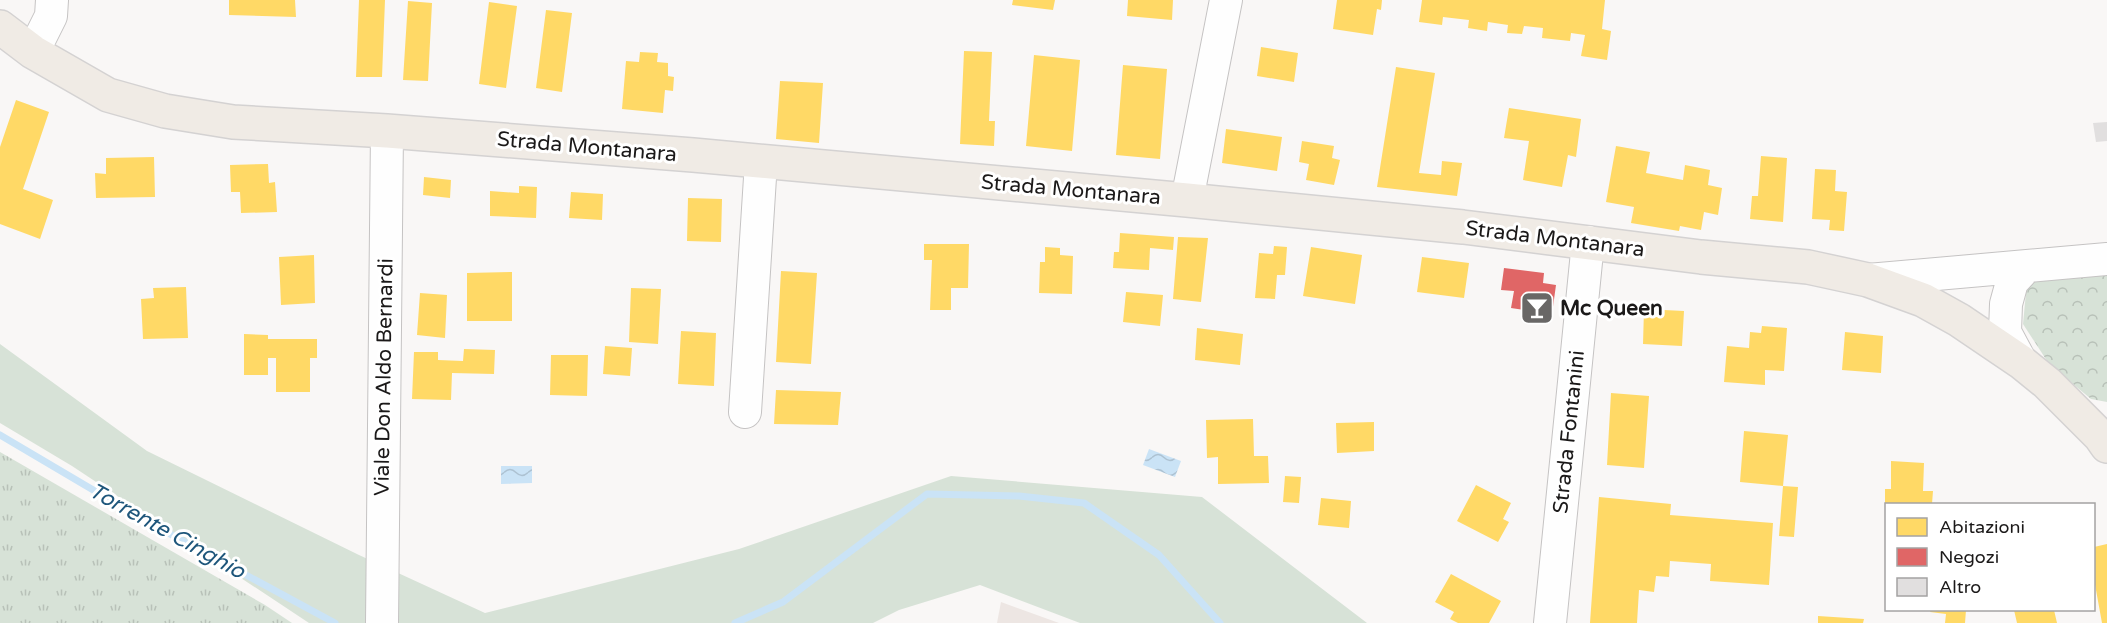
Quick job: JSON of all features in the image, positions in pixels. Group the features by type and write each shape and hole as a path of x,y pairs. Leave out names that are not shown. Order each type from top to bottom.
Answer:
{"main road":[{"name":"Strada Montanara","path":"0,27 33,52 108,95 165,111 233,122 387,131 1186,200 1808,267 1868,280 1923,300 1959,320 2021,362 2047,383 2100,436 2107,446"}],"street":[{"path":"33,52 51,16 52,0"},
{"path":"1186,200 1226,0"},
{"name":"Viale Don Aldo Bernardi","path":"382,622 387,131"},
{"path":"745,412 761,162"},
{"name":"Strada Fontanini","path":"1550,623 1588,242"},
{"path":"1868,280 2107,259"},
{"path":"2021,362 2005,332 2006,304 2012,282 2026,266"}],"shaded area":[{"path":"1001,602 1059,623 997,623"}],"green space":[{"path":"2107,267 2107,402 2091,399 2049,364 2023,324 2027,282"},
{"path":"0,344 147,451 359,555 485,613 739,549 951,476 1202,497 1367,623 1080,623 980,585 899,610 873,623 309,623 72,466 0,423"},
{"path":"0,452 265,605 292,623 0,623"}],"water":[{"path":"1149,449 1181,461 1175,477 1143,465"},
{"path":"501,466 532,466 532,483 501,484"}],"building: Abitazioni":[{"path":"229,0 295,0 296,17 229,15"},
{"path":"359,0 385,0 382,77 356,77"},
{"path":"1013,0 1055,0 1053,10 1012,5"},
{"path":"1128,0 1173,0 1172,20 1127,16"},
{"path":"1337,0 1382,0 1381,10 1377,9 1373,35 1333,29"},
{"path":"1422,0 1605,0 1602,29 1611,31 1607,60 1581,56 1585,35 1571,33 1570,41 1542,38 1543,28 1524,26 1522,34 1507,33 1508,25 1488,22 1487,31 1468,28 1469,20 1443,17 1442,25 1419,22"},
{"path":"408,1 432,3 428,81 403,80"},
{"path":"489,2 517,6 506,88 479,84"},
{"path":"546,10 572,13 562,92 536,88"},
{"path":"1261,47 1298,53 1294,82 1257,76"},
{"path":"964,51 992,52 989,121 995,121 994,146 960,144"},
{"path":"640,52 658,53 657,62 668,63 668,76 674,77 673,91 665,90 663,113 622,109 626,61 639,62"},
{"path":"1034,55 1080,60 1072,151 1026,146"},
{"path":"1123,65 1167,69 1160,159 1116,155"},
{"path":"1396,67 1435,73 1419,173 1441,175 1442,161 1462,163 1457,196 1377,187"},
{"path":"780,81 823,83 819,143 776,139"},
{"path":"16,100 49,112 23,189 53,200 40,239 0,224 0,147"},
{"path":"1509,108 1581,119 1576,157 1568,155 1562,187 1523,180 1529,141 1504,138"},
{"path":"1226,129 1282,137 1277,171 1222,163"},
{"path":"1302,141 1334,146 1332,158 1340,160 1334,185 1306,180 1309,164 1299,162"},
{"path":"1616,146 1650,152 1646,173 1683,180 1685,165 1710,170 1708,185 1722,188 1718,215 1704,212 1701,230 1680,226 1679,231 1631,223 1634,207 1606,202"},
{"path":"1761,156 1787,158 1783,222 1750,219 1752,196 1758,196"},
{"path":"154,157 155,197 96,198 95,173 106,174 106,158"},
{"path":"268,164 269,183 275,182 277,212 241,213 240,192 231,192 230,165"},
{"path":"1815,169 1836,170 1835,191 1847,192 1844,231 1829,230 1830,220 1812,219"},
{"path":"424,177 451,180 450,198 423,195"},
{"path":"519,186 537,187 536,218 490,216 490,191 519,193"},
{"path":"571,192 603,194 602,220 569,218"},
{"path":"688,198 722,199 721,242 687,241"},
{"path":"1120,233 1174,237 1173,250 1150,248 1149,270 1113,268 1114,252 1119,252"},
{"path":"1178,237 1208,238 1201,302 1173,299"},
{"path":"924,244 969,244 968,288 951,288 951,310 930,310 932,260 924,260"},
{"path":"1274,246 1287,247 1285,275 1277,275 1275,299 1255,298 1259,253 1273,254"},
{"path":"1045,247 1060,248 1060,255 1073,256 1072,294 1039,293 1040,262 1045,262"},
{"path":"1311,247 1362,255 1355,304 1303,296"},
{"path":"314,255 315,303 281,305 279,257"},
{"path":"1422,257 1469,263 1464,298 1417,292"},
{"path":"781,271 817,273 811,364 776,362"},
{"path":"512,272 512,321 467,321 467,273"},
{"path":"186,287 188,338 143,339 141,299 154,298 153,288"},
{"path":"631,288 661,289 658,344 629,342"},
{"path":"1126,292 1163,295 1160,326 1123,322"},
{"path":"420,293 447,295 445,338 417,335"},
{"path":"1644,309 1684,311 1682,346 1643,344"},
{"path":"1762,326 1787,328 1784,371 1765,370 1765,385 1724,382 1727,346 1749,348 1750,332 1761,333"},
{"path":"1197,328 1243,334 1240,365 1195,360"},
{"path":"681,331 716,333 714,386 678,384"},
{"path":"1845,332 1883,336 1881,373 1842,370"},
{"path":"244,334 268,335 268,339 317,339 317,358 310,358 310,392 276,392 276,358 268,358 268,375 244,375"},
{"path":"605,346 632,348 630,376 603,374"},
{"path":"464,349 495,350 494,374 452,373 451,400 412,399 414,352 438,352 438,360 463,361"},
{"path":"551,355 588,355 587,396 550,395"},
{"path":"776,390 841,392 838,425 774,424"},
{"path":"1611,393 1649,396 1644,468 1607,465"},
{"path":"1253,419 1254,456 1268,456 1269,483 1218,484 1218,457 1207,458 1206,420"},
{"path":"1374,422 1374,451 1337,453 1336,423"},
{"path":"1744,431 1788,435 1783,486 1740,482"},
{"path":"1891,461 1924,463 1923,491 1933,491 1932,503 1885,503 1885,489 1891,489"},
{"path":"1285,476 1301,477 1299,503 1283,502"},
{"path":"1476,485 1511,503 1503,519 1509,522 1498,542 1457,521"},
{"path":"1783,486 1798,487 1794,537 1779,536"},
{"path":"1599,497 1671,504 1670,515 1773,523 1769,585 1710,581 1711,564 1670,561 1669,577 1656,576 1654,592 1639,590 1637,623 1590,623"},
{"path":"1321,498 1351,501 1349,528 1318,525"},
{"path":"2107,544 2107,623 2102,623 2095,584 2095,547"},
{"path":"1451,574 1501,601 1489,623 1458,623 1450,619 1454,612 1435,602"},
{"path":"1966,611 1965,623 1945,623 1946,614 1930,612"},
{"path":"2014,611 2054,611 2057,623 2017,623"},
{"path":"1818,616 1864,619 1863,623 1818,623"}],"building: Negozi":[{"path":"1504,268 1544,273 1543,283 1556,285 1552,314 1511,308 1514,291 1501,290"}],"building: Altro":[{"path":"2107,122 2107,141 2096,142 2093,123"}],"waterway":[{"name":"Torrente Cinghio","path":"0,435 144,520 335,623"},
{"name":"Torrente Cinghio","path":"735,623 783,602 927,494 1019,496 1084,503 1159,555 1220,623"}],"place":[{"name":"Mc Queen","path":"1537,308"}]}
